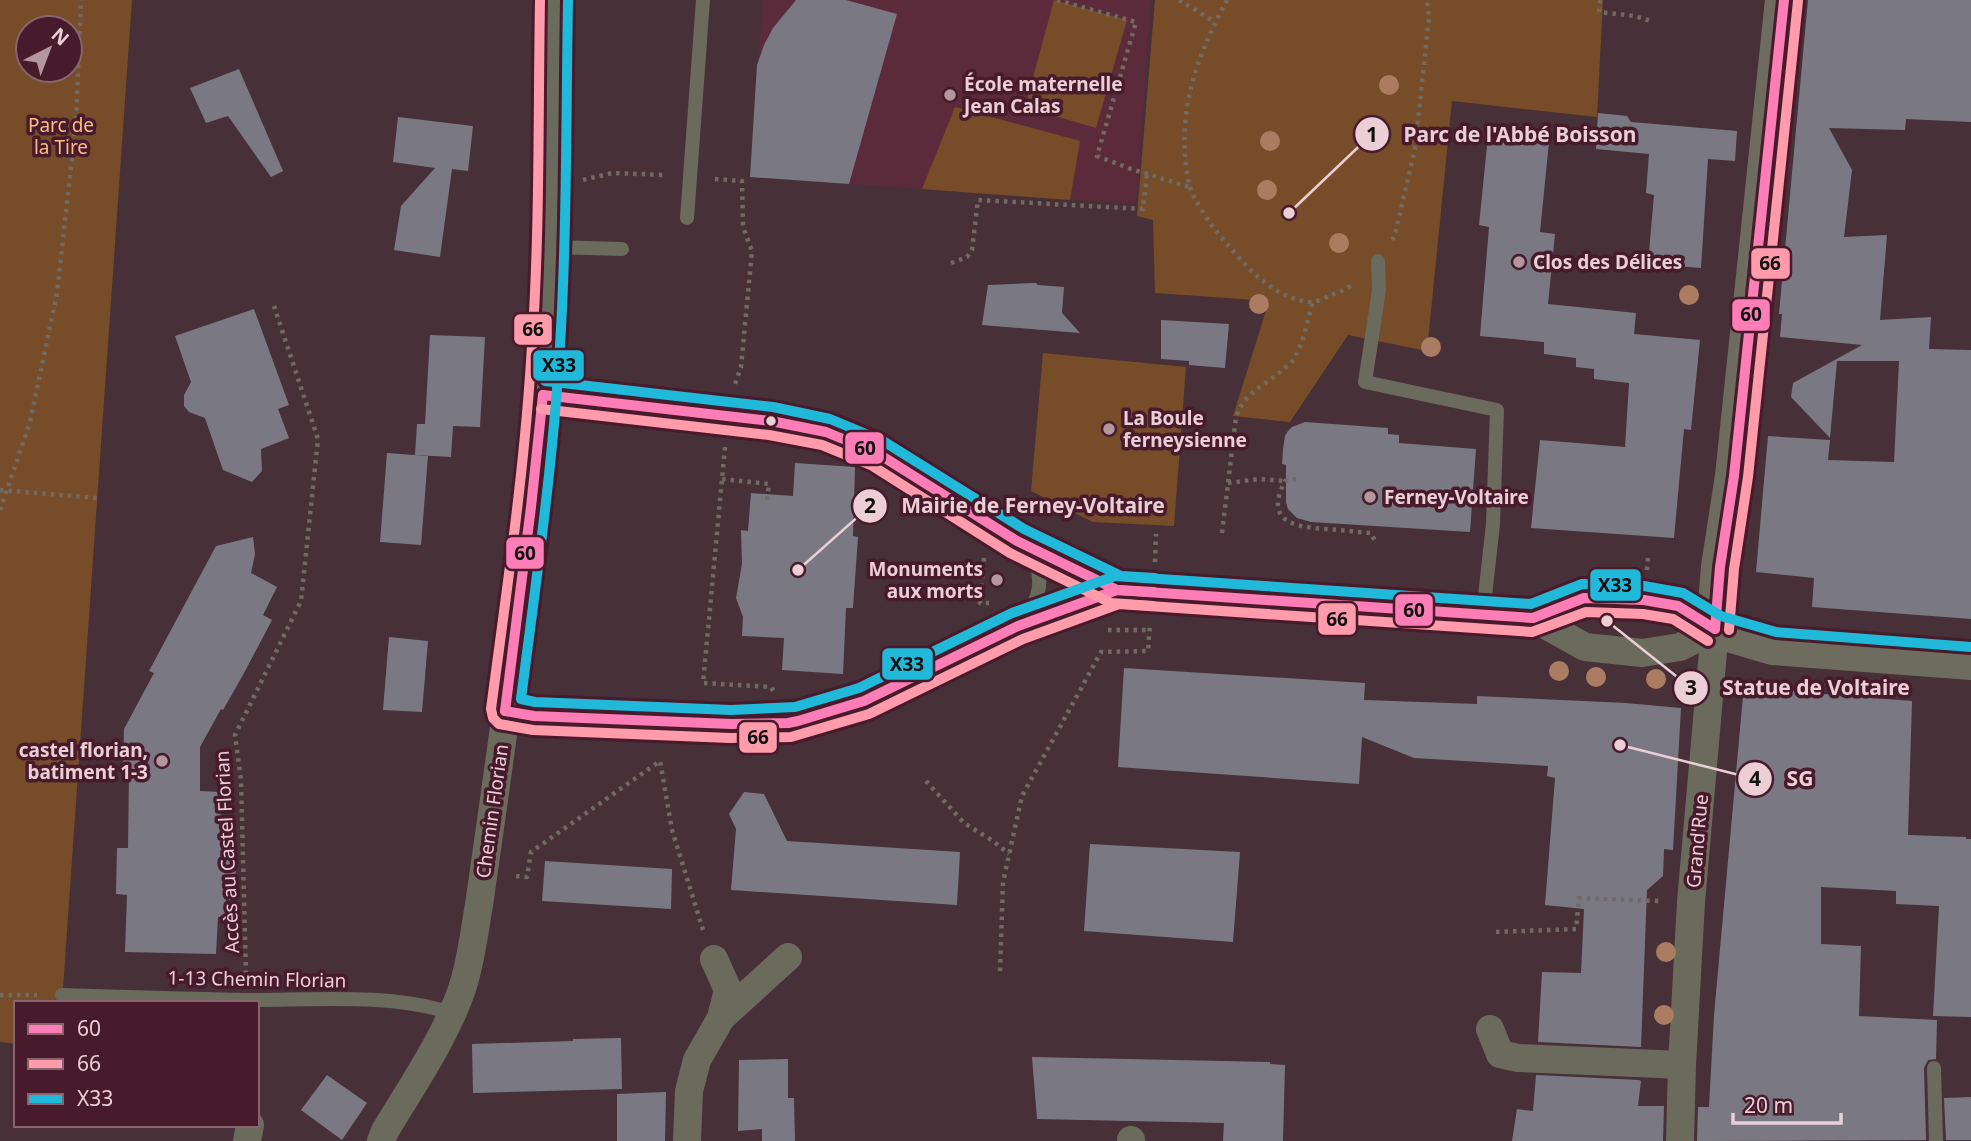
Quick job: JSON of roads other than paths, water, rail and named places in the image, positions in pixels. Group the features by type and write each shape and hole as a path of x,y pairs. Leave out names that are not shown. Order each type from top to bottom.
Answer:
{"main road":[{"name":"Grand'Rue","path":"1715,629 1720,567 1734,476 1784,0"},
{"path":"1715,629 1773,646 1971,661"}],"street":[{"name":"Chemin Florian","path":"381,1141 430,1057 461,990 468,967 484,873 543,395 551,247 554,0"},
{"path":"543,395 771,421 826,432 877,453 1017,541 1117,590"},
{"path":"505,711 534,716 731,724 788,723 864,701 1018,625 1117,590 1533,618 1585,647 1642,653 1680,647 1715,629"},
{"path":"1533,618 1584,598 1644,600 1678,606 1715,629"},
{"name":"Grand'Rue","path":"1680,1141 1691,902 1715,629"},
{"path":"687,1141 688,1091 697,1060 721,1018 728,990 708,948"},
{"path":"721,1018 788,957"},
{"path":"1490,1029 1500,1054 1518,1058 1682,1065"}],"lane":[{"path":"687,218 703,0"},
{"path":"551,247 622,249"},
{"path":"1378,261 1379,290 1366,382 1497,410 1493,524 1483,614"},
{"path":"1017,541 1037,564 1040,588 1032,609 1018,625"},
{"name":"1-13 Chemin Florian","path":"62,995 247,1000 355,999 424,1006 451,1013"},
{"path":"1934,1068 1936,1141"}],"place":[{"name":"École maternelle Jean Calas","path":"950,95"},
{"name":"Parc de l'Abbé Boisson","path":"1289,213"},
{"name":"Clos des Délices","path":"1519,262"},
{"name":"La Boule ferneysienne","path":"1109,429"},
{"name":"Ferney-Voltaire","path":"1370,497"},
{"name":"Mairie de Ferney-Voltaire","path":"798,570"},
{"name":"Monuments aux morts","path":"997,580"},
{"name":"Statue de Voltaire","path":"1607,621"},
{"name":"SG","path":"1620,745"},
{"name":"castel florian, batiment 1-3","path":"162,761"}],"park label":[{"name":"Parc de la Tire","path":"61,136"}]}
